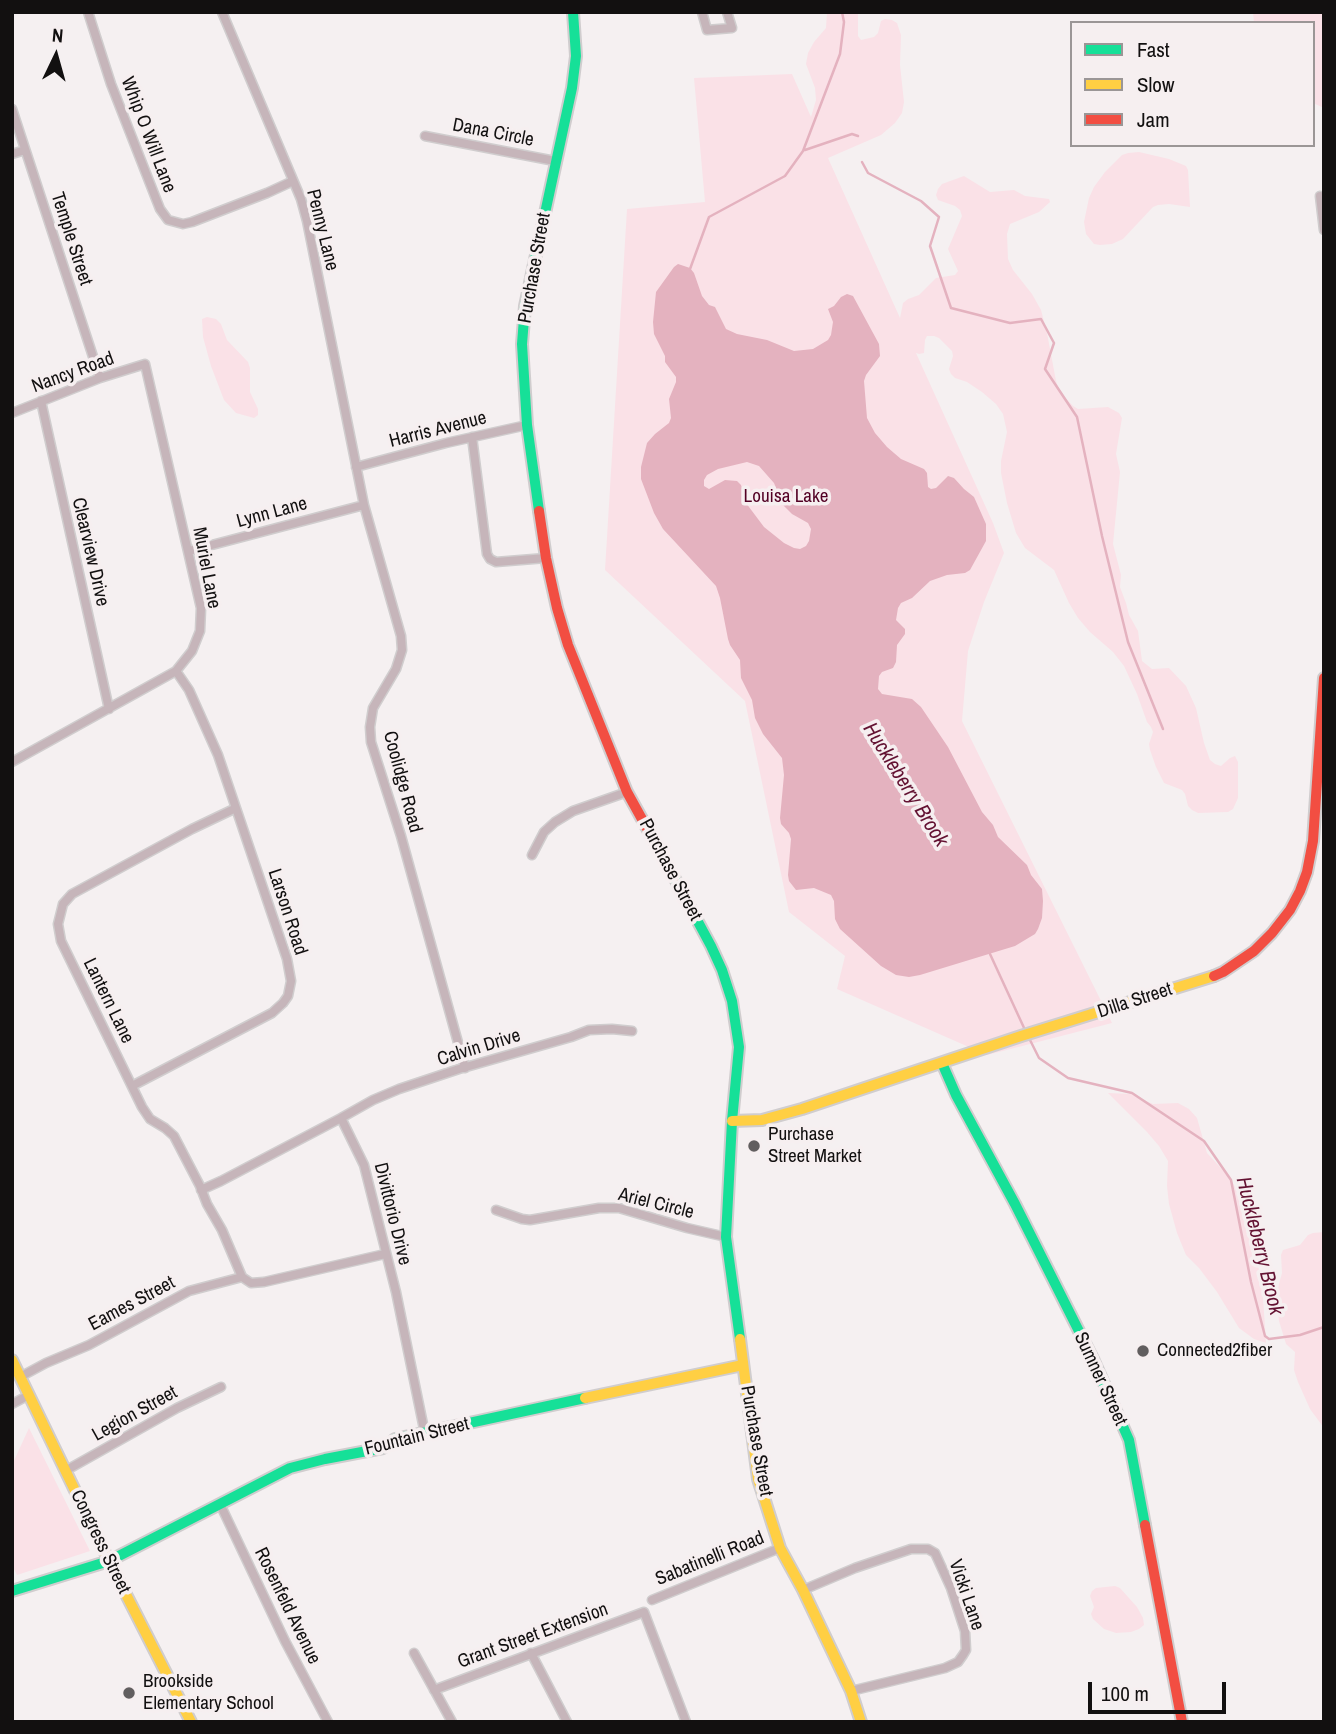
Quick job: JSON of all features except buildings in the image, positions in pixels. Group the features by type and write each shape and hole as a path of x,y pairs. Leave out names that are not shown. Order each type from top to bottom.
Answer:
{"main road":[{"name":"Purchase Street","path":"573,12 576,56 572,88 525,306 522,344 527,425 547,558 556,608 568,645 627,792 711,946 732,1000 738,1047 726,1237 758,1479 780,1548 851,1690 861,1722"},
{"name":"Dilla Street","path":"732,1121 762,1120 776,1116 1208,978 1223,972 1254,951 1290,910 1300,891 1309,862 1313,841 1324,678"},
{"name":"Sumner Street","path":"942,1063 1094,1361 1129,1440 1182,1722"},
{"name":"Congress Street","path":"12,1360 109,1561 191,1722"},
{"name":"Fountain Street","path":"12,1591 109,1561 290,1468 383,1448 395,1440 743,1365"}],"street":[{"name":"Whip O Will Lane","path":"88,12 111,84 160,209 168,220 178,224 192,222 293,181"},
{"name":"Penny Lane","path":"222,12 293,181 307,221 356,467"},
{"path":"702,12 707,30 732,28 727,12"},
{"name":"Temple Street","path":"12,110 100,379"},
{"name":"Dana Circle","path":"425,136 555,161"},
{"path":"12,154 25,150"},
{"path":"1320,196 1324,230"},
{"name":"Nancy Road","path":"12,413 145,364"},
{"name":"Muriel Lane","path":"13,760 176,671 192,651 200,631 201,608 145,364"},
{"name":"Clearview Drive","path":"41,401 109,709"},
{"name":"Harris Avenue","path":"356,467 527,425"},
{"path":"471,437 487,554 490,559 496,562 547,558"},
{"name":"Coolidge Road","path":"356,467 402,642 397,669 373,708 371,742 401,836 466,1068"},
{"name":"Lynn Lane","path":"188,551 364,505"},
{"name":"Larson Road","path":"132,1086 272,1013 283,1003 291,981 287,959 218,755 189,690 176,671"},
{"path":"532,855 544,832 555,822 573,811 627,792"},
{"name":"Lantern Lane","path":"236,808 77,891 67,899 60,910 58,924 61,941 132,1086 150,1119 174,1136 222,1230 242,1278"},
{"name":"Calvin Drive","path":"341,1118 391,1093 589,1030 632,1031"},
{"path":"201,1189 341,1118"},
{"name":"Divittorio Drive","path":"341,1118 364,1165 396,1292 425,1434"},
{"name":"Ariel Circle","path":"496,1210 530,1220 599,1208 618,1208 726,1237"},
{"name":"Eames Street","path":"20,1377 89,1345 189,1291 242,1278 251,1283 264,1282 385,1254"},
{"name":"Legion Street","path":"65,1472 177,1408 221,1387"},
{"path":"12,1404 29,1395"},
{"name":"Rosenfeld Avenue","path":"220,1504 327,1722"},
{"name":"Sabatinelli Road","path":"652,1600 780,1548"},
{"name":"Vicki Lane","path":"803,1590 855,1568 911,1549 928,1549 935,1553 951,1588 965,1631 966,1650 960,1660 945,1668 851,1690"},
{"name":"Grant Street Extension","path":"434,1690 644,1612 685,1722"},
{"path":"414,1653 452,1722"},
{"path":"531,1653 567,1722"}],"green space":[{"name":"Louisa Lake","path":"827,12 858,12 858,36 861,40 874,37 881,21 885,19 897,23 901,35 900,65 904,102 902,113 881,135 828,158 900,318 903,303 919,295 936,278 955,275 958,271 948,249 962,216 955,206 938,200 936,195 942,184 964,176 990,192 1014,190 1025,196 1049,199 1050,202 1039,212 1010,224 1007,234 1008,259 1041,310 1060,392 1078,409 1108,407 1122,418 1116,454 1120,472 1113,544 1121,575 1120,587 1129,615 1138,631 1142,661 1152,669 1169,668 1186,686 1196,708 1210,760 1221,766 1235,756 1238,762 1238,798 1233,809 1228,812 1198,813 1188,806 1182,790 1164,783 1150,750 1153,732 1124,666 1078,618 1054,570 1025,548 1016,533 1001,473 1007,432 1003,414 982,392 951,374 949,369 952,351 939,338 927,336 924,353 916,353 1004,553 968,651 962,721 1112,1023 987,1055 837,989 845,956 789,912 745,701 605,570 627,209 705,202 694,78 792,74 811,117 816,100 815,88 806,64 814,42 826,28"},
{"path":"1253,12 1324,12 1324,108 1315,104 1315,21 1254,21"},
{"path":"1139,152 1186,166 1190,207 1158,205 1123,239 1112,244 1094,244 1086,234 1084,222 1094,187 1122,155"},
{"path":"202,319 216,319 221,324 227,340 248,362 250,392 258,409 258,415 254,418 236,413 224,400 203,337"},
{"path":"1108,1093 1131,1094 1153,1104 1178,1103 1189,1109 1197,1118 1207,1153 1231,1179 1253,1230 1263,1297 1266,1343 1254,1339 1239,1328 1217,1292 1186,1255 1169,1204 1168,1161 1147,1132"},
{"path":"1324,1232 1324,1428 1310,1409 1298,1382 1294,1370 1295,1352 1286,1344 1279,1321 1277,1291 1282,1273 1283,1250 1300,1245 1308,1235"},
{"path":"29,1428 90,1551 17,1575 12,1565 12,1465"},
{"path":"1115,1586 1137,1607 1144,1625 1139,1629 1116,1633 1104,1629 1093,1619 1091,1614 1094,1607 1090,1596 1092,1591"}],"water":[{"name":"Louisa Lake","path":"678,264 690,268 702,296 709,305 715,307 726,329 767,340 794,351 813,349 828,340 833,322 828,309 841,297 847,294 853,296 879,344 880,356 864,381 867,418 875,433 901,459 924,469 928,487 931,489 936,488 948,476 954,478 974,497 986,524 986,541 970,570 930,581 912,598 901,603 896,620 905,629 905,634 897,645 893,668 879,676 878,689 882,694 912,699 921,707 948,747 998,837 1027,865 1042,889 1042,918 1038,929 1035,934 1015,946 920,975 896,975 881,966 840,929 835,919 831,895 814,888 796,890 789,881 791,839 780,818 784,775 782,758 763,734 755,718 752,700 741,678 740,660 728,639 716,586 663,529 641,479 647,443 671,418 669,399 676,377 665,362 665,356 654,334 653,322 656,292","holes":["747,462 759,466 774,483 784,506 808,523 811,529 806,546 794,548 764,527 746,503 741,485 737,481 725,480 709,489 704,486 707,475 718,469"]}],"waterway":[{"name":"Huckleberry Brook","path":"690,269 709,217 785,176 803,151 840,54 844,22 842,12"},
{"path":"805,150 852,134 858,136"},
{"path":"862,162 868,173 921,201 939,217 930,246 951,308 1010,323 1041,319 1054,343 1045,369 1077,417 1128,642 1163,729"},
{"name":"Huckleberry Brook","path":"990,954 1025,1030"},
{"name":"Huckleberry Brook","path":"1028,1036 1039,1058 1068,1078 1132,1093 1204,1141 1231,1180 1251,1282 1265,1336 1269,1339 1300,1335 1324,1327"}],"traffic: fast":[{"path":"539,511 527,425 522,344 525,306 572,88 576,56 573,12"},
{"path":"674,877 722,970 732,1001 739,1047 726,1237 740,1339"},
{"path":"942,1063 1094,1361 1129,1440 1145,1525"},
{"path":"12,1591 109,1561 290,1468 383,1448 395,1439 585,1398"}],"traffic: slow":[{"path":"732,1121 762,1120 802,1109 1021,1036 1214,976"},
{"path":"740,1339 758,1479 780,1548 851,1691 861,1722"},
{"path":"12,1360 109,1561 191,1722"},
{"path":"585,1398 743,1365"}],"traffic: jam":[{"path":"539,511 546,558 568,645 627,792 674,877"},
{"path":"1214,976 1254,951 1290,910 1300,891 1313,841 1324,678"},
{"path":"1145,1525 1182,1722"}],"place":[{"name":"Purchase Street Market","path":"754,1146"},
{"name":"Connected2fiber","path":"1143,1351"},
{"name":"Brookside Elementary School","path":"129,1693"}]}
